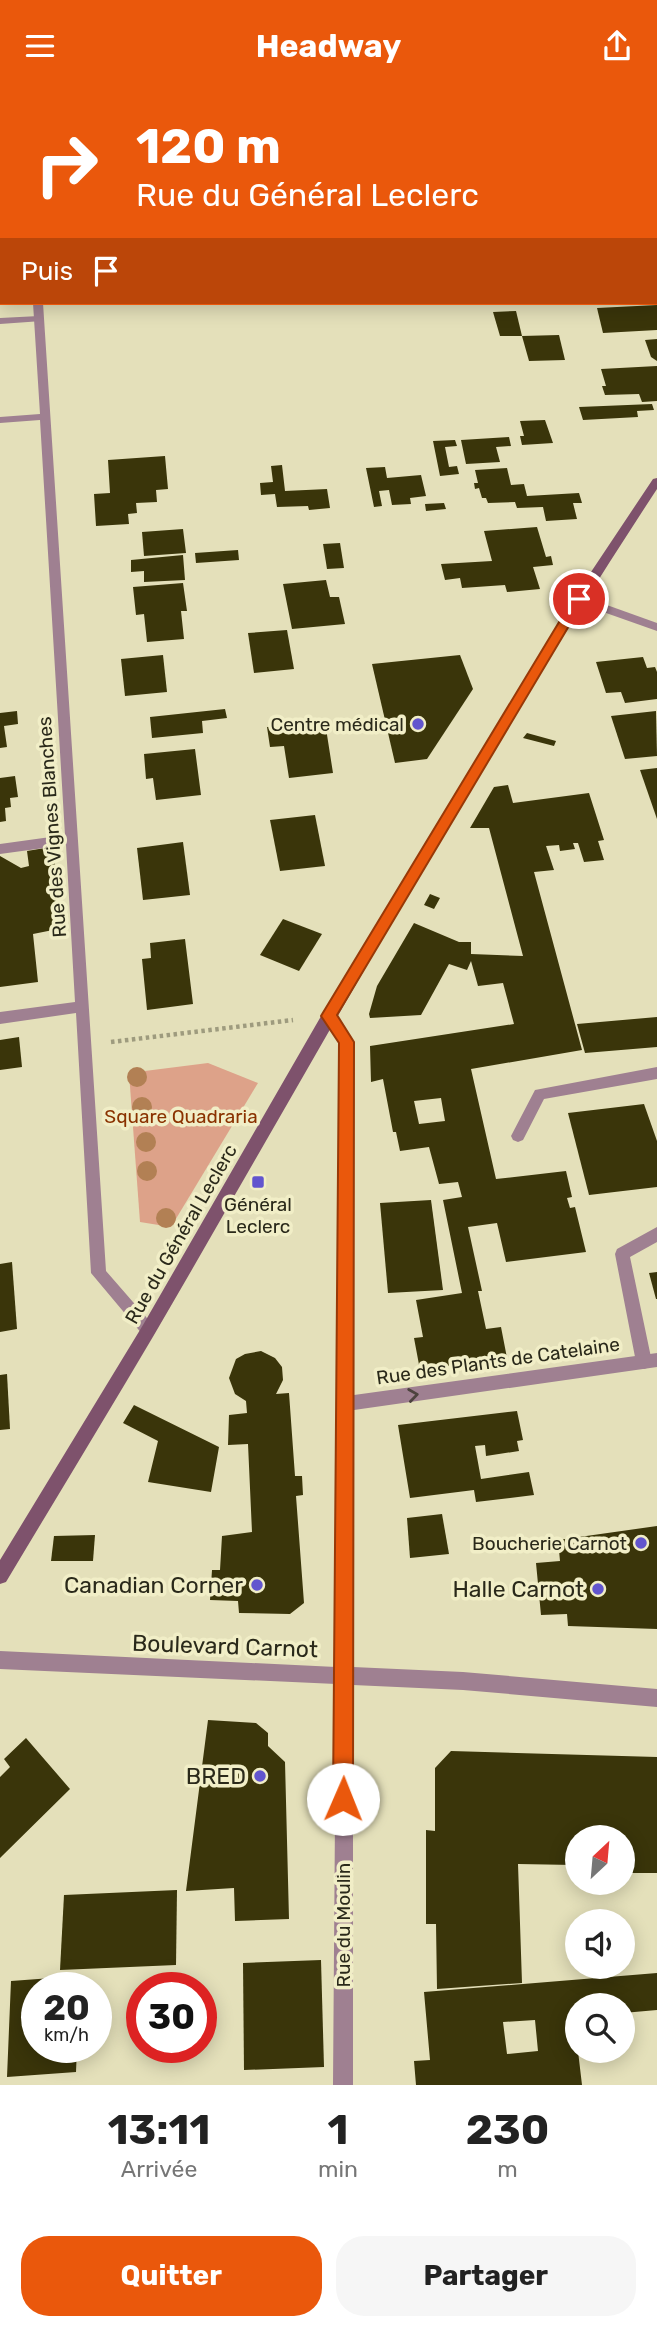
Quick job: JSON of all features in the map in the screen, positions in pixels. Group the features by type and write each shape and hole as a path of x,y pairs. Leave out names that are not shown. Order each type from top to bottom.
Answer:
{"street":[{"name":"Rue des Vignes Blanches","path":"38,305 99,1273 148,1330"},
{"path":"0,321 38,319"},
{"path":"0,419 44,417"},
{"name":"Rue du Général Leclerc","path":"0,1576 148,1330 329,1016 579,599 657,481"},
{"path":"579,599 657,627"},
{"path":"0,849 72,839"},
{"path":"0,1018 82,1007"},
{"name":"Rue du Moulin","path":"329,1016 346,1042 343,2085"},
{"path":"518,1136 540,1094 657,1073"},
{"path":"650,1361 622,1254 657,1234"},
{"name":"Rue des Plants de Catelaine","path":"346,1404 650,1361"},
{"name":"Boulevard Carnot","path":"0,1660 463,1681 657,1698"}],"path":[{"path":"85,1045 329,1016"}],"green space":[{"name":"Square Quadraria","path":"208,1063 258,1083 171,1227 140,1222 129,1073"}],"building":[{"path":"657,305 657,330 603,333 597,308"},
{"path":"516,311 522,336 500,336 493,312"},
{"path":"559,335 565,360 529,361 522,336"},
{"path":"657,339 657,361 651,357 645,340"},
{"path":"657,366 657,401 642,402 639,394 605,395 602,386 606,386 601,369"},
{"path":"652,404 654,410 637,411 638,417 583,420 579,407"},
{"path":"545,420 553,443 522,445 520,436 524,436 520,421"},
{"path":"509,437 511,446 496,447 500,462 466,464 461,440"},
{"path":"455,440 457,446 445,447 449,467 457,466 459,474 440,476 433,441"},
{"path":"165,456 168,489 156,490 157,502 136,503 137,513 128,514 129,524 96,526 94,494 110,493 108,460"},
{"path":"282,465 285,491 327,489 330,508 309,510 308,506 277,507 275,494 261,495 260,483 273,482 271,466"},
{"path":"385,467 387,478 421,475 426,496 410,498 411,504 392,505 389,490 379,491 382,506 374,507 366,468"},
{"path":"507,468 511,485 524,484 527,496 579,493 582,503 573,503 577,519 546,521 543,507 517,508 515,502 488,503 486,498 482,498 479,488 475,489 474,483 478,483 475,470"},
{"path":"444,503 446,509 426,511 425,504"},
{"path":"537,527 546,557 551,556 553,565 533,567 540,589 507,592 505,585 462,588 460,578 445,580 441,564 492,561 484,531"},
{"path":"183,529 186,553 144,556 142,532"},
{"path":"340,543 344,568 327,569 323,544"},
{"path":"238,550 239,560 196,563 195,553"},
{"path":"183,555 185,580 144,582 144,571 131,572 131,560"},
{"path":"326,580 330,597 339,597 345,624 292,629 283,584"},
{"path":"183,583 187,611 181,611 184,639 147,642 144,614 136,615 133,587"},
{"path":"287,630 294,669 254,673 248,633"},
{"path":"163,655 167,692 125,696 121,659"},
{"name":"Centre médical","path":"460,655 473,689 427,759 395,763 372,664"},
{"path":"643,657 647,668 655,667 657,672 657,699 625,703 621,692 606,693 596,662"},
{"path":"225,709 227,718 202,721 203,733 152,738 150,717"},
{"path":"17,711 18,724 4,726 7,747 0,748 0,713"},
{"path":"656,711 657,756 625,759 611,716"},
{"path":"325,722 333,773 289,778 284,746 270,747 267,727"},
{"path":"527,733 556,741 554,746 523,738"},
{"path":"195,749 201,795 156,800 153,778 146,779 144,754"},
{"path":"657,768 657,819 640,770"},
{"path":"15,776 18,797 10,798 11,807 5,808 6,821 0,822 0,778"},
{"path":"508,785 513,803 589,793 604,840 598,841 604,860 584,862 578,843 573,843 575,849 560,851 559,845 546,846 554,870 534,872 582,1050 471,1069 496,1179 566,1171 572,1197 567,1198 570,1208 575,1207 586,1252 506,1262 497,1223 468,1227 482,1291 478,1291 486,1329 501,1327 507,1358 420,1370 414,1338 423,1337 416,1300 462,1293 443,1200 462,1197 458,1182 439,1184 429,1147 400,1151 396,1132 393,1132 383,1079 371,1082 370,1046 514,1024 503,983 478,986 471,961 467,970 449,964 421,1015 370,1018 369,1014 377,986 414,923 459,942 471,942 471,954 523,956 489,828 470,828 494,787","holes":["441,1098 445,1121 419,1124 414,1101"]},
{"path":"315,815 325,866 280,871 270,820"},
{"path":"183,842 190,895 143,900 137,848"},
{"path":"45,848 54,851 58,929 33,934 38,982 0,987 0,856 21,868 29,866 27,851"},
{"path":"430,894 440,898 434,909 424,905"},
{"path":"283,919 322,934 299,971 260,955"},
{"path":"185,939 193,1004 147,1010 142,959 151,958 150,943"},
{"path":"657,1017 657,1047 585,1053 577,1024"},
{"path":"19,1037 22,1067 0,1070 0,1040"},
{"path":"644,1104 657,1141 657,1187 589,1195 568,1113"},
{"path":"431,1200 443,1290 388,1293 380,1203"},
{"path":"12,1262 17,1329 0,1332 0,1264"},
{"path":"657,1272 657,1299 656,1299 649,1273"},
{"path":"261,1351 275,1358 282,1367 283,1380 276,1394 289,1393 295,1476 302,1476 303,1495 296,1496 304,1603 290,1614 239,1613 238,1601 210,1600 212,1570 220,1570 222,1536 252,1532 248,1444 228,1445 229,1415 247,1413 246,1401 235,1394 229,1378 236,1359"},
{"path":"7,1374 10,1429 0,1430 0,1375"},
{"path":"134,1405 219,1447 211,1492 148,1482 158,1441 123,1423"},
{"path":"517,1411 523,1440 517,1441 519,1451 486,1456 485,1445 475,1446 481,1479 529,1472 534,1495 476,1502 474,1490 410,1498 398,1425"},
{"path":"442,1514 449,1554 410,1558 407,1518"},
{"name":"Halle Carnot","path":"657,1526 657,1629 568,1626 567,1614 541,1615 536,1563 560,1561 558,1540"},
{"path":"95,1535 93,1561 51,1561 54,1536"},
{"path":"208,1720 256,1723 268,1733 268,1746 285,1762 289,1919 235,1921 234,1888 186,1891"},
{"path":"26,1738 70,1789 0,1858 0,1777 10,1767 4,1759"},
{"path":"451,1751 657,1757 657,1873 635,1873 635,1825 565,1825 565,1865 518,1864 522,1983 437,1989 436,1924 426,1924 426,1830 435,1831 435,1768"},
{"path":"177,1890 176,1965 60,1970 64,1895"},
{"path":"321,1960 324,2067 244,2070 243,1963"},
{"path":"657,1973 657,2010 635,2012 635,1993 565,1993 565,2063 579,2063 582,2085 416,2085 414,2061 430,2060 424,1992 583,1979 635,1979 635,1975","holes":["535,2020 538,2051 507,2054 503,2022"]},
{"path":"21,1980 21,2063 76,2063 76,2072 7,2077 11,1981"}],"place":[{"name":"Centre médical","path":"418,724"},
{"name":"Général Leclerc","path":"258,1182"},
{"name":"Boucherie Carnot","path":"641,1543"},
{"name":"Canadian Corner","path":"257,1585"},
{"name":"Halle Carnot","path":"598,1589"},
{"name":"BRED","path":"260,1776"}],"route":[{"path":"343,1799 346,1042 329,1016 579,599"}]}
